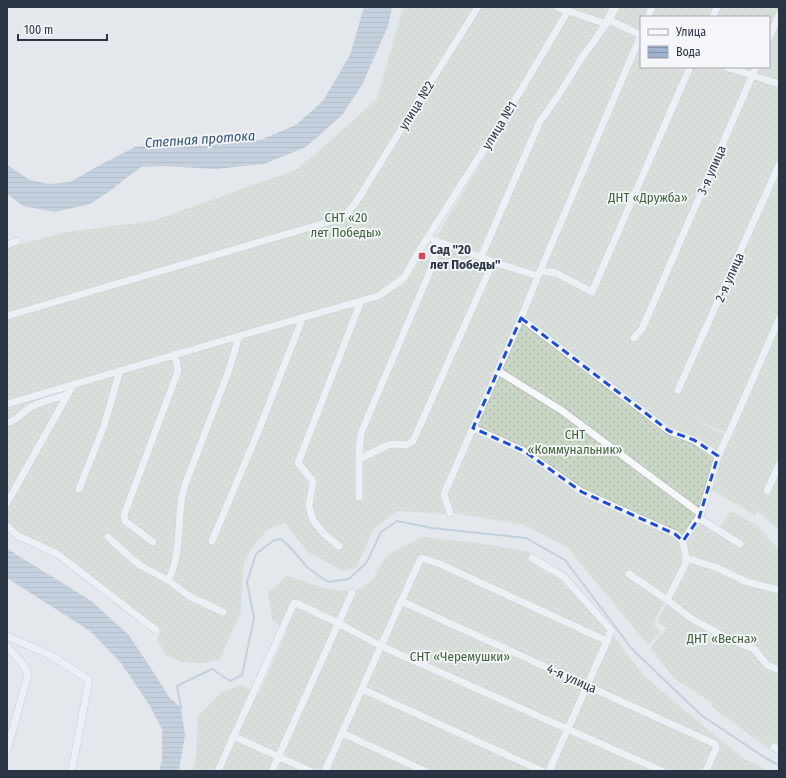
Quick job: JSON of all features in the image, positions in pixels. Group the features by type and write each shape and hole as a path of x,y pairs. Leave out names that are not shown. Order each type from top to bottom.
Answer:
{"street":[{"name":"улица №2","path":"7,316 335,220 346,214 354,204 478,7"},
{"path":"557,7 607,22 640,35"},
{"path":"481,257 540,121 607,22 615,7"},
{"path":"712,16 717,7"},
{"name":"улица №1","path":"7,404 378,296 404,278 419,251 512,105 568,11"},
{"path":"770,36 779,15"},
{"path":"450,513 444,494 521,318 640,37"},
{"path":"428,237 493,262 539,274 556,273 592,292 690,68"},
{"path":"729,68 779,84"},
{"name":"3-я улица","path":"634,338 642,330 756,68"},
{"name":"2-я улица","path":"678,390 779,165"},
{"path":"7,244 17,241"},
{"path":"359,497 359,451 361,432 431,269 438,242"},
{"path":"359,459 388,445 406,445 413,441 493,262"},
{"path":"339,546 324,534 313,520 308,506 313,481 298,463 361,301"},
{"path":"212,541 258,432 303,317"},
{"path":"521,318 669,431 694,440 718,456"},
{"path":"683,541 700,516 718,456 779,319"},
{"path":"168,580 172,574 177,546 181,502 185,485 229,370 238,336"},
{"path":"153,542 125,521 124,515 178,371 175,354"},
{"path":"78,490 104,426 120,370"},
{"path":"498,371 561,410 700,516 740,544"},
{"path":"7,503 73,385"},
{"path":"7,423 13,422 31,407 67,395"},
{"path":"472,428 524,451 582,492 675,534 683,541 686,558 685,566 667,600"},
{"path":"766,491 779,465"},
{"path":"7,526 18,536 56,553 156,630"},
{"path":"108,537 142,566 168,580 189,596 223,612"},
{"path":"325,771 401,601 422,558 440,564 608,641"},
{"path":"532,558 564,577 611,630 608,641 548,771"},
{"path":"686,558 715,567 747,582 779,590"},
{"path":"629,574 692,619 729,639 754,649 767,665 779,670"},
{"path":"272,771 352,593"},
{"name":"4-я улица","path":"401,601 715,744 716,748 706,771"},
{"path":"218,771 294,603 338,623 381,646 662,771"},
{"path":"7,636 52,656 88,680 71,771"},
{"path":"7,647 27,670 28,676 7,750"},
{"path":"362,689 542,771"},
{"path":"342,733 425,771"},
{"path":"233,736 310,771"}],"highlighted area":[{"path":"521,318 669,431 694,440 718,456 699,518 683,541 675,534 582,492 524,451 473,428"}],"green space":[{"path":"403,7 779,7 779,313 727,433 699,422 730,437 779,326 779,530 757,511 755,515 710,489 684,536 679,542 683,565 653,624 661,631 648,645 567,547 524,525 454,513 445,494 537,290 532,287 440,495 446,514 397,511 374,529 356,568 343,571 308,552 285,523 267,530 250,550 243,567 241,611 220,659 204,663 182,662 166,655 157,639 161,630 54,549 23,535 7,521 7,407 375,299 406,283 421,258 436,264 443,240 437,236 512,110 402,274 383,290 347,302 7,400 7,248 66,232 152,221 298,169 377,99"},
{"name":"ДНТ «Весна»","path":"731,511 757,525 779,550 779,745 774,742 769,749 711,706 712,703 674,678 650,648 666,628 657,621 692,557 688,554 686,542 698,526 703,525 716,532"},
{"name":"СНТ «Черемушки»","path":"422,537 478,543 531,552 527,560 560,580 615,638 644,676 743,758 769,771 192,771 196,757 198,716 221,692 241,685 259,694 287,630 272,620 268,592 287,576 327,589 355,592 372,580 387,555"}],"water":[{"path":"364,7 392,7 388,26 362,85 342,115 306,147 264,164 216,169 164,166 141,167 110,191 90,204 55,212 23,206 7,194 7,165 30,180 50,184 70,182 135,147 168,143 197,146 260,140 296,125 323,101 350,55"},
{"path":"7,548 90,600 128,634 169,697 181,708 185,735 179,771 159,771 162,760 162,729 150,706 121,663 90,631 7,578"}],"waterway":[{"path":"181,708 177,686 212,669 230,681 242,675 254,618 247,582 256,554 274,540 281,539 308,568 328,582 349,579 367,562 381,532 397,521 432,528 526,538 565,560 632,649 701,715 767,759 779,765"}],"place":[{"name":"Сад \"20 лет Победы\"","path":"422,256"}],"water label":[{"name":"Степная протока","path":"200,139"}],"park label":[{"name":"ДНТ «Дружба»","path":"648,197"},
{"name":"СНТ «20 лет Победы»","path":"346,224"},
{"name":"СНТ «Коммунальник»","path":"575,442"}]}
